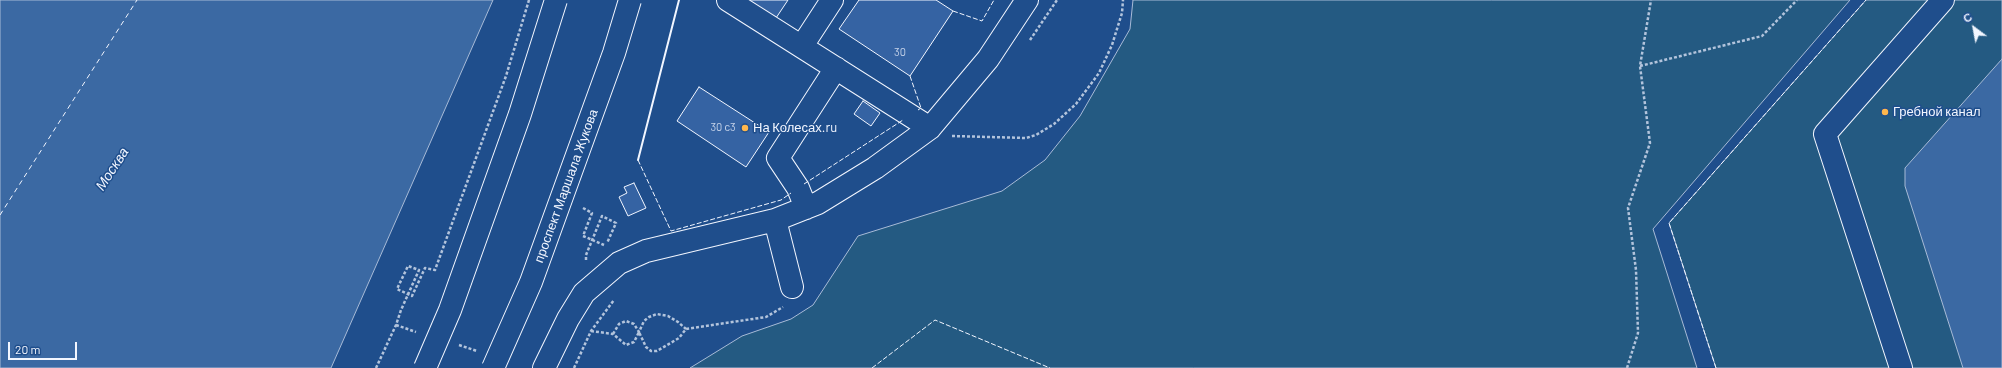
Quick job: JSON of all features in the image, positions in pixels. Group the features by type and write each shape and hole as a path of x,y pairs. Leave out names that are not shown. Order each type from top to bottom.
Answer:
{"main road":[{"path":"425,368 450,310 520,114 556,0"},
{"name":"проспект Маршала Жукова","path":"493,368 531,282 614,53 630,0"},
{"path":"728,0 940,132"},
{"path":"802,46 832,0"},
{"path":"544,368 568,319 584,293 619,263 646,251 775,220 806,208 940,132 1027,0"},
{"path":"1901,368 1825,134 1943,0"},
{"path":"806,208 798,188 778,158 836,68"},
{"path":"775,220 792,287"}],"path":[{"path":"376,368 396,325 407,297 410,290 419,270 408,266 397,289 405,292 412,296 425,268 435,270 506,76 528,0"},
{"path":"940,132 1026,138 1036,135 1054,124 1076,104 1099,73 1112,45 1122,13 1123,0"},
{"path":"1627,368 1638,333 1636,270 1628,208 1650,143 1640,66 1651,0"},
{"path":"1640,66 1762,36 1797,0"},
{"path":"583,209 592,213 583,236 588,239 594,241 606,246 616,223 602,216 594,235 591,242 586,255"},
{"path":"613,334 619,324 626,321 634,324 646,347 651,351 657,351 679,338 686,329 766,317 782,308 791,297 792,287"},
{"path":"591,331 613,334 626,345 634,342 644,321 657,314 668,316 686,329"}],"shaded area":[{"path":"1133,0 1850,0 1653,229 1697,368 690,368 742,336 791,319 813,305 858,236 1002,191 1045,160 1080,116 1130,29"},
{"name":"Гребной канал","path":"1866,0 2002,0 2002,368 1716,368 1669,223"}],"water":[{"name":"Москва","path":"0,0 493,0 331,368 0,368"},
{"name":"Гребной канал","path":"2002,59 2002,368 1963,368 1905,186 1905,168"}],"building":[{"path":"741,0 788,0 774,21"},
{"path":"859,0 936,0 953,11 910,76 839,29"},
{"path":"699,87 769,132 746,167 677,121"},
{"path":"863,101 880,113 871,126 854,114"},
{"path":"634,183 646,208 628,216 619,197 627,193 624,187"}],"ferry route":[{"path":"0,215 137,0"}],"fence":[{"path":"953,11 982,21 994,0"},
{"path":"1716,368 1669,223 1866,0"},
{"path":"910,76 921,108 918,110"},
{"path":"804,184 903,120"},
{"path":"638,160 671,231 781,200 791,193"},
{"path":"872,368 935,320 1050,368"}],"wall":[{"path":"638,160 679,0"}],"place":[{"name":"Гребной канал","path":"1885,112"},
{"name":"На Колесах.ru","path":"745,128"}]}
